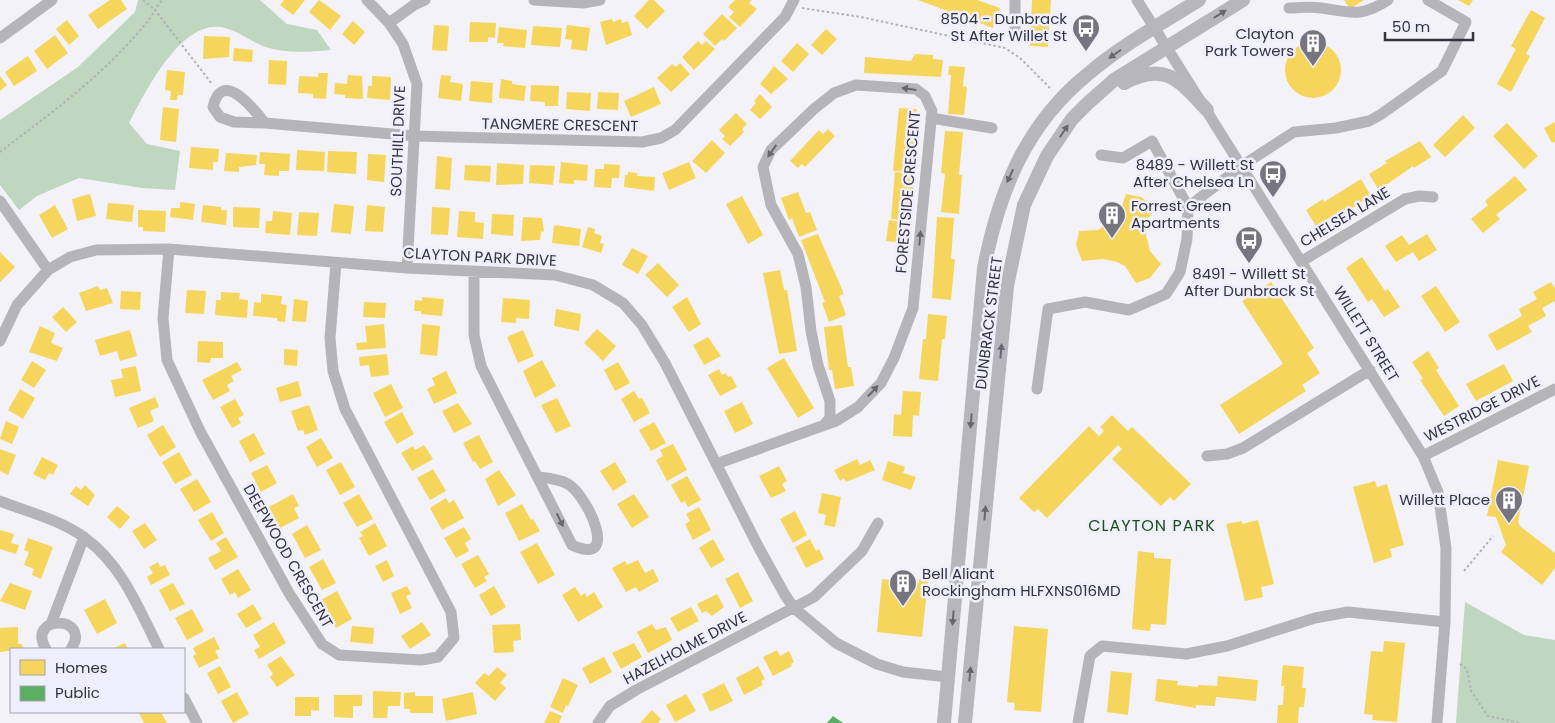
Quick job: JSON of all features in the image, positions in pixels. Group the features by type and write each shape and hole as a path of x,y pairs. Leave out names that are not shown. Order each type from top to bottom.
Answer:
{"main road":[{"name":"DUNBRACK STREET","path":"944,723 984,268 990,236 1010,176 1024,149 1060,99 1088,73 1199,0"},
{"name":"DUNBRACK STREET","path":"965,723 1007,286 1024,206 1047,156 1072,119 1088,103 1114,80 1243,0"},
{"path":"1088,103 1138,76 1160,73 1181,82 1207,110"}],"street":[{"path":"0,38 52,0"},
{"name":"SOUTHILL DRIVE","path":"366,0 389,23 403,44 416,84 407,268"},
{"path":"389,23 414,4 426,0"},
{"path":"534,0 583,3 600,0"},
{"path":"1015,33 1016,0"},
{"name":"WILLETT STREET","path":"1137,0 1424,456 1438,492 1446,548 1445,622 1436,723"},
{"path":"1289,8 1319,8 1349,14 1376,8 1388,0"},
{"path":"1188,207 1243,166 1294,132 1336,128 1369,121 1442,70 1466,22 1428,0"},
{"name":"TANGMERE CRESCENT","path":"220,94 215,98 213,107 220,117 234,122 264,122 414,136 642,142 661,138 675,130 785,17 792,3"},
{"name":"FORESTSIDE CRESCENT","path":"716,464 823,426 836,421 858,407 881,383 894,358 913,308 931,118 929,103 925,96 916,89 856,85 834,93 814,109 771,150 763,168 771,206 798,254 806,287 811,331 818,365 830,401 830,418 823,426"},
{"path":"220,94 230,90 242,98 264,122"},
{"path":"931,118 992,128"},
{"path":"1037,389 1048,309 1085,302 1129,310 1166,294 1180,272 1188,239 1188,207 1152,141 1123,158 1101,155"},
{"name":"CHELSEA LANE","path":"1302,261 1405,199 1419,196 1433,197"},
{"path":"0,201 48,270"},
{"name":"CLAYTON PARK DRIVE","path":"0,341 17,305 48,270 70,257 96,250 168,249 407,268 555,275 593,285 623,303 642,325 665,363 784,595 794,608 836,643 878,664 903,672 948,677"},
{"name":"DEEPWOOD CRESCENT","path":"168,249 163,318 167,360 200,431 289,593 322,644 339,655 421,660 438,657 454,638 452,612 345,409 333,371 330,338 336,263"},
{"path":"474,272 474,335 482,366 572,545 582,550 596,544 598,536 597,526 590,512 569,485 554,479 538,477"},
{"path":"1207,456 1227,454 1243,448 1370,370"},
{"name":"WESTRIDGE DRIVE","path":"1424,456 1555,389"},
{"path":"0,501 61,525 84,537 114,566 124,580 158,648"},
{"name":"HAZELHOLME DRIVE","path":"598,723 610,706 636,690 814,597 862,551 878,523"},
{"path":"51,624 84,537"},
{"path":"1078,723 1090,656 1102,646 1186,654 1227,646 1315,618 1348,612 1445,622"},
{"path":"46,648 42,638 46,627 62,622 71,628 75,637 72,648"},
{"path":"185,700 196,723"}],"path":[{"path":"143,0 155,10 220,94"},
{"path":"0,152 65,102 101,70 143,28 162,0"},
{"path":"792,3 861,16 1005,48 1020,58 1060,99"},
{"path":"1464,571 1494,536"},
{"path":"1460,664 1467,669 1471,691 1488,716 1520,723"}],"green space":[{"path":"138,0 260,0 287,24 317,30 331,50 297,52 271,49 225,28 209,27 194,34 180,45 167,60 129,123 147,144 180,151 175,190 142,188 79,178 37,196 19,210 0,185 0,120 78,67 135,12"},
{"path":"1465,602 1524,635 1555,640 1555,723 1456,723"}],"building: Homes":[{"path":"110,0 121,0 127,9 98,29 88,15"},
{"path":"284,0 305,0 293,15 280,5"},
{"path":"319,0 341,16 330,30 309,12"},
{"path":"649,0 654,0 665,11 647,29 634,16"},
{"path":"735,0 752,0 749,3 757,9 740,27 729,17 734,12 728,7"},
{"path":"918,0 977,0 1000,8 993,28"},
{"path":"1032,0 1051,0 1048,47 1030,46"},
{"path":"1344,0 1364,0 1350,9"},
{"path":"1458,0 1473,0 1469,6"},
{"path":"1531,10 1545,18 1526,54 1530,56 1511,92 1497,84 1516,49 1511,46"},
{"path":"722,14 737,28 724,41 722,39 715,46 703,34"},
{"path":"612,19 613,22 621,19 622,23 628,21 632,35 606,45 600,22"},
{"path":"67,20 79,36 69,45 56,29"},
{"path":"353,21 365,32 354,45 342,34"},
{"path":"470,22 496,23 495,38 488,37 488,42 469,42"},
{"path":"434,25 449,26 447,51 432,50"},
{"path":"567,25 590,28 587,51 571,49 572,40 565,39"},
{"path":"533,26 562,28 560,47 531,45"},
{"path":"499,27 527,30 525,48 503,46 504,43 497,43"},
{"path":"826,29 837,39 822,55 811,45"},
{"path":"55,35 68,53 47,69 34,51"},
{"path":"204,36 230,37 229,57 203,59"},
{"path":"698,41 702,45 706,41 715,49 694,70 682,57"},
{"name":"Clayton Park Towers","path":"1313,42 1328,47 1336,55 1341,70 1336,85 1328,93 1313,98 1298,93 1290,85 1285,70 1290,55 1298,47"},
{"path":"797,43 809,54 793,72 781,61"},
{"path":"234,48 253,50 252,62 233,61"},
{"path":"915,54 933,55 933,59 943,60 941,77 864,73 865,57 911,61"},
{"path":"28,56 37,71 14,86 5,72"},
{"path":"269,60 287,61 286,85 268,84"},
{"path":"680,63 690,74 671,92 657,78 672,64 676,67"},
{"path":"774,66 788,79 771,94 760,84"},
{"path":"949,66 965,67 963,86 967,87 964,115 948,114 951,75 948,75"},
{"path":"167,70 185,72 183,95 178,95 177,100 170,100 171,91 165,90"},
{"path":"318,73 328,73 326,99 313,98 313,94 298,93 299,76 318,77"},
{"path":"348,75 362,76 363,99 345,98 345,95 334,94 335,83 347,84"},
{"path":"441,75 451,76 450,82 463,84 461,101 438,98"},
{"path":"0,76 7,85 0,91"},
{"path":"372,76 391,77 390,100 367,98 368,86 372,86"},
{"path":"501,79 512,81 512,84 526,86 524,101 499,98"},
{"path":"471,81 493,83 492,103 469,101"},
{"path":"531,85 559,86 558,106 545,106 545,102 530,101"},
{"path":"654,87 661,104 631,117 624,101"},
{"path":"567,92 591,93 590,111 566,109"},
{"path":"598,92 619,93 618,110 597,109"},
{"path":"760,94 772,107 760,119 750,110"},
{"path":"163,107 179,109 176,142 160,140"},
{"path":"899,108 917,109 911,172 893,171"},
{"path":"736,113 747,124 742,129 744,132 730,146 722,139 725,136 719,130"},
{"path":"1463,115 1475,128 1445,157 1433,145"},
{"path":"1555,122 1555,142 1552,143 1544,128"},
{"path":"1507,123 1538,156 1524,169 1493,136"},
{"path":"828,129 835,136 805,167 802,164 798,168 790,161 819,130 823,134"},
{"path":"945,131 963,132 959,175 962,175 959,214 941,212 945,174 941,173"},
{"path":"712,140 725,153 706,173 692,161"},
{"path":"1420,141 1431,157 1414,168 1413,166 1379,190 1369,174 1387,163 1385,161"},
{"path":"191,147 219,149 218,162 213,162 213,170 189,168"},
{"path":"297,150 325,152 324,171 296,170"},
{"path":"328,151 357,152 356,174 327,172"},
{"path":"260,152 290,154 289,171 279,171 279,176 264,175 265,164 259,164"},
{"path":"226,153 257,155 256,165 239,167 239,172 224,171"},
{"path":"368,154 386,155 384,182 367,180"},
{"path":"437,156 452,158 450,190 435,189"},
{"path":"561,162 588,165 587,181 574,180 574,184 559,183"},
{"path":"689,162 696,178 669,190 662,173"},
{"path":"497,163 524,165 523,184 496,185"},
{"path":"604,164 620,165 619,178 612,178 611,188 594,187 595,169 604,169"},
{"path":"465,165 491,166 490,182 464,180"},
{"path":"530,165 555,166 553,185 529,183"},
{"path":"628,172 638,173 637,176 655,177 654,191 624,187 625,175 628,175"},
{"path":"895,172 914,174 911,220 891,219"},
{"path":"1515,176 1527,190 1496,215 1500,219 1483,233 1471,219 1488,205 1485,201"},
{"path":"1361,179 1371,196 1335,219 1333,216 1316,226 1306,210 1323,199 1324,202"},
{"path":"798,192 806,213 810,212 817,230 799,237 792,218 789,220 781,198"},
{"path":"90,194 96,216 77,221 72,199"},
{"name":"Forrest Green Apartments","path":"1126,194 1141,197 1156,208 1148,219 1146,235 1150,251 1161,264 1150,278 1136,283 1125,266 1117,262 1103,259 1082,261 1076,245 1079,231 1098,230 1113,220 1120,212"},
{"path":"742,196 763,235 748,244 726,204"},
{"path":"180,202 195,204 193,220 170,217 171,208 180,208"},
{"path":"108,203 134,205 132,222 106,219"},
{"path":"334,204 354,206 351,234 331,232"},
{"path":"55,205 68,229 52,238 39,215"},
{"path":"203,205 221,207 221,210 227,210 226,225 201,222"},
{"path":"367,205 385,207 383,232 365,231"},
{"path":"233,207 260,208 259,228 233,227"},
{"path":"432,207 450,208 448,235 431,234"},
{"path":"138,210 166,211 165,232 143,231 143,227 138,227"},
{"path":"273,211 292,213 290,235 265,233 266,221 272,221"},
{"path":"459,211 475,212 475,222 484,223 483,239 457,237"},
{"path":"299,212 319,213 317,236 297,235"},
{"path":"492,214 514,215 513,236 491,234"},
{"path":"523,217 542,218 544,232 541,231 540,240 521,241"},
{"path":"937,217 954,218 951,259 955,259 951,300 932,298"},
{"path":"889,220 908,223 906,243 886,241"},
{"path":"554,225 581,229 579,246 552,243"},
{"path":"588,227 595,229 594,233 602,236 600,243 604,244 601,253 582,247"},
{"path":"818,234 844,294 839,296 846,315 829,322 822,303 825,302 801,240"},
{"path":"1427,234 1437,250 1419,261 1413,252 1396,262 1385,246 1402,235 1409,245"},
{"path":"632,248 648,256 638,274 622,265"},
{"path":"0,252 15,267 0,282"},
{"path":"1362,257 1385,291 1388,289 1400,307 1384,317 1372,299 1368,302 1346,268"},
{"path":"658,263 679,285 667,297 645,275"},
{"path":"780,270 784,290 787,290 797,351 779,354 763,273"},
{"path":"1271,282 1314,348 1307,353 1320,373 1302,385 1306,391 1239,434 1220,405 1283,364 1242,301"},
{"path":"1551,282 1555,288 1555,301 1542,308 1546,316 1528,326 1532,332 1497,351 1488,335 1522,316 1519,309 1537,299 1533,292"},
{"path":"98,286 100,290 107,288 113,303 86,311 79,293"},
{"path":"1436,286 1460,322 1445,332 1421,296"},
{"path":"187,290 206,291 204,314 185,313"},
{"path":"121,291 141,292 140,310 120,309"},
{"path":"221,292 240,293 239,299 248,300 247,318 215,315 216,300 221,300"},
{"path":"261,294 282,296 281,304 287,305 285,322 277,321 277,318 253,316 254,302 261,303"},
{"path":"422,297 444,299 442,316 421,314 421,311 414,311 415,300 422,301"},
{"path":"687,297 701,324 689,332 672,307"},
{"path":"503,298 530,300 529,319 516,318 516,323 501,322"},
{"path":"294,299 308,301 306,322 292,321"},
{"path":"364,302 386,303 385,318 363,317"},
{"path":"63,307 77,322 66,332 52,317"},
{"path":"556,309 581,314 579,331 554,326"},
{"path":"928,314 947,316 945,339 942,339 938,381 919,379 923,339 926,339"},
{"path":"384,324 386,348 357,350 356,343 367,342 365,326"},
{"path":"422,324 440,326 437,356 420,354"},
{"path":"842,325 848,367 851,367 854,386 835,389 832,370 829,370 824,327"},
{"path":"40,326 55,333 51,343 63,348 57,361 29,352"},
{"path":"597,329 616,346 603,361 584,343"},
{"path":"130,330 137,356 120,361 117,351 100,356 95,340"},
{"path":"523,330 534,356 518,363 507,337"},
{"path":"708,337 721,356 704,365 693,345"},
{"path":"198,341 223,342 223,358 211,358 210,363 197,362"},
{"path":"284,349 298,350 297,366 284,365"},
{"path":"1428,351 1439,368 1436,370 1459,406 1444,416 1420,380 1423,379 1412,362"},
{"path":"387,354 389,375 371,377 369,365 360,366 359,357"},
{"path":"784,358 814,408 798,418 767,368"},
{"path":"542,360 556,386 535,398 523,371"},
{"path":"32,361 46,370 34,388 21,380"},
{"path":"237,362 242,370 231,376 234,381 227,385 230,391 213,400 202,380"},
{"path":"618,362 630,383 615,391 604,370"},
{"path":"1504,364 1513,381 1476,401 1466,384"},
{"path":"136,366 141,391 115,397 111,380 123,378 121,369"},
{"path":"719,369 722,375 726,373 728,377 731,376 737,387 720,396 708,375"},
{"path":"446,371 457,393 434,404 427,389 435,385 432,378"},
{"path":"298,381 302,396 280,402 276,388"},
{"path":"391,384 403,408 385,417 373,393"},
{"path":"20,389 35,398 23,419 8,410"},
{"path":"634,391 639,399 642,398 650,413 634,422 621,399"},
{"path":"903,391 921,392 919,416 913,415 912,437 893,436 894,414 901,415"},
{"path":"155,397 159,407 150,411 154,421 138,428 129,408"},
{"path":"557,398 571,426 556,433 541,405"},
{"path":"235,399 244,415 238,418 241,423 232,428 220,407"},
{"path":"742,402 753,424 735,433 724,411"},
{"path":"458,403 472,424 454,433 442,411"},
{"path":"309,405 318,430 305,435 303,430 298,431 291,411"},
{"path":"402,412 414,434 397,444 384,422"},
{"path":"1112,415 1128,431 1132,427 1191,484 1174,501 1170,497 1161,506 1112,459 1122,449 1118,445 1047,518 1038,509 1034,512 1019,498 1089,426 1099,436 1104,431 1100,427"},
{"path":"6,421 19,427 12,444 0,439"},
{"path":"654,422 666,443 651,451 639,430"},
{"path":"163,425 176,447 160,457 147,435"},
{"path":"254,433 265,454 250,462 239,441"},
{"path":"479,435 493,462 480,469 475,461 473,462 463,443"},
{"path":"321,438 333,458 317,467 306,447"},
{"path":"673,444 687,470 667,481 656,460 663,456 660,450"},
{"path":"424,445 433,459 412,471 401,453 413,446 415,450"},
{"path":"0,449 16,455 8,475 0,471"},
{"path":"179,452 192,475 175,484 162,462"},
{"path":"42,457 58,465 53,475 49,473 45,480 33,474"},
{"path":"857,459 860,465 870,460 875,470 846,482 844,478 840,481 834,470"},
{"name":"Willett Place","path":"1498,460 1529,466 1518,522 1521,527 1555,553 1555,568 1542,585 1501,552 1506,545 1496,517 1487,516"},
{"path":"888,461 905,467 903,473 916,477 911,490 882,480"},
{"path":"341,462 355,487 340,495 326,470"},
{"path":"615,462 627,482 613,491 600,471"},
{"path":"267,465 277,483 261,492 251,473"},
{"path":"779,466 787,481 782,484 786,491 771,498 759,476"},
{"path":"433,469 446,491 430,500 417,478"},
{"path":"499,470 516,495 498,506 485,479"},
{"path":"687,476 701,500 688,507 685,501 681,503 671,485"},
{"path":"197,479 211,502 194,512 180,489"},
{"path":"1375,481 1377,487 1387,484 1404,545 1390,549 1392,557 1374,563 1353,487"},
{"path":"85,485 95,495 88,506 70,494 76,486 81,490"},
{"path":"822,493 841,497 835,527 824,525 826,515 818,513"},
{"path":"293,494 299,506 294,508 299,518 280,528 269,507"},
{"path":"359,494 373,519 357,527 343,503"},
{"path":"634,494 649,517 632,528 617,504"},
{"path":"446,498 449,503 454,500 464,518 442,530 430,508"},
{"path":"522,504 540,531 519,541 505,513"},
{"path":"117,506 130,517 120,529 107,517"},
{"path":"699,507 711,530 693,540 685,524 690,521 686,514"},
{"path":"795,511 807,535 793,543 780,519"},
{"path":"212,512 224,533 211,541 198,520"},
{"path":"1258,520 1274,584 1261,587 1263,597 1245,601 1226,524 1242,521 1242,524"},
{"path":"145,523 157,540 144,549 132,531"},
{"path":"375,523 387,546 369,556 359,538 363,536 360,532"},
{"path":"307,525 321,550 305,558 292,534"},
{"path":"464,527 471,539 465,543 469,551 456,558 444,538"},
{"path":"0,530 14,534 11,543 19,545 16,554 0,549"},
{"path":"226,537 238,557 215,570 208,558 221,551 216,543"},
{"path":"28,538 53,547 41,579 32,575 34,569 24,565 29,552 24,550"},
{"path":"713,539 725,560 711,568 699,548"},
{"path":"810,539 816,551 819,549 824,559 806,568 795,547"},
{"path":"537,543 555,575 538,584 520,552"},
{"path":"1138,551 1154,553 1154,558 1171,559 1166,625 1151,624 1150,631 1132,629"},
{"path":"478,555 489,574 484,577 487,581 475,588 461,564"},
{"path":"323,559 336,583 322,590 309,567"},
{"path":"387,560 394,576 383,582 375,566"},
{"path":"638,560 645,573 653,569 659,581 639,592 636,587 626,592 612,568 625,561 627,565"},
{"path":"158,562 160,567 165,565 170,575 151,585 147,577 153,573 149,567"},
{"path":"238,569 251,590 238,598 235,592 230,595 221,579"},
{"path":"738,572 753,601 740,608 725,579"},
{"name":"Bell Aliant Rockingham HLFXNS016MD","path":"882,579 919,583 919,579 928,580 922,637 877,632"},
{"path":"10,583 32,591 25,610 0,601"},
{"path":"173,583 185,604 170,611 159,590"},
{"path":"407,586 411,594 406,596 412,608 400,614 391,593"},
{"path":"494,586 506,607 491,616 479,595"},
{"path":"575,587 581,596 585,593 587,597 594,592 603,607 578,622 562,595"},
{"path":"337,591 352,619 336,628 321,600"},
{"path":"717,594 724,607 712,616 706,611 702,613 697,604"},
{"path":"105,599 117,623 97,634 84,610"},
{"path":"253,604 262,619 246,628 237,614"},
{"path":"691,607 699,621 678,632 670,618"},
{"path":"192,609 204,631 187,640 175,618"},
{"path":"274,622 286,643 259,659 254,650 260,647 253,635"},
{"path":"422,622 431,635 410,649 401,636"},
{"path":"520,624 521,640 513,641 514,652 494,653 492,625"},
{"path":"652,624 656,630 666,627 672,640 648,653 637,632"},
{"path":"352,626 374,628 373,644 350,642"},
{"path":"1014,626 1048,629 1041,712 1014,710 1015,703 1007,702"},
{"path":"18,627 18,644 22,644 23,648 10,648 10,651 0,652 0,628"},
{"path":"214,637 220,649 215,651 219,658 199,668 193,656 196,654 193,648"},
{"path":"1384,641 1405,643 1397,722 1372,720 1373,715 1364,714 1371,651 1383,652"},
{"path":"125,643 128,648 114,648"},
{"path":"634,643 642,657 621,669 612,653"},
{"path":"777,650 780,656 789,651 794,662 791,664 792,666 773,676 763,657"},
{"path":"281,656 295,675 277,687 270,677 273,674 267,665"},
{"path":"604,657 612,672 590,684 582,668"},
{"path":"1283,665 1304,667 1302,688 1306,688 1304,707 1299,707 1298,723 1277,723 1278,705 1283,705 1284,686 1281,686"},
{"path":"220,666 231,687 218,694 207,673"},
{"path":"758,666 765,679 761,681 763,685 744,695 736,678"},
{"path":"497,667 507,675 500,683 506,688 495,701 475,683 484,673 489,676"},
{"path":"1111,671 1132,673 1128,715 1107,712"},
{"path":"1218,676 1258,680 1256,701 1216,697 1215,706 1196,705 1196,708 1155,701 1157,679 1178,681 1177,685 1198,687 1198,685 1217,686"},
{"path":"563,678 578,685 563,713 550,707"},
{"path":"724,683 733,701 710,712 702,694"},
{"path":"373,691 401,692 400,706 388,706 387,718 373,718"},
{"path":"237,692 249,714 233,723 221,701"},
{"path":"415,692 415,696 433,696 433,713 410,713 410,709 404,709 404,693"},
{"path":"473,692 477,714 446,721 442,699"},
{"path":"686,694 696,711 675,722 666,705"},
{"path":"334,695 362,695 362,706 353,706 353,718 334,717"},
{"path":"295,697 319,697 319,711 311,710 311,716 295,716"},
{"path":"652,710 661,719 658,723 640,723"},
{"path":"550,711 562,716 559,723 544,723"},
{"path":"139,713 162,713 167,723 144,723"}],"building: Public":[{"path":"833,716 843,723 827,723"}],"place":[{"name":"8504 - Dunbrack St After Willet St","path":"1086,52"},
{"name":"Clayton Park Towers","path":"1313,67"},
{"name":"8489 - Willett St After Chelsea Ln","path":"1273,198"},
{"name":"Forrest Green Apartments","path":"1112,239"},
{"name":"8491 - Willett St After Dunbrack St","path":"1249,264"},
{"name":"Willett Place","path":"1509,524"},
{"name":"Bell Aliant Rockingham HLFXNS016MD","path":"903,607"}],"district":[{"name":"CLAYTON PARK","path":"1152,525"}]}
